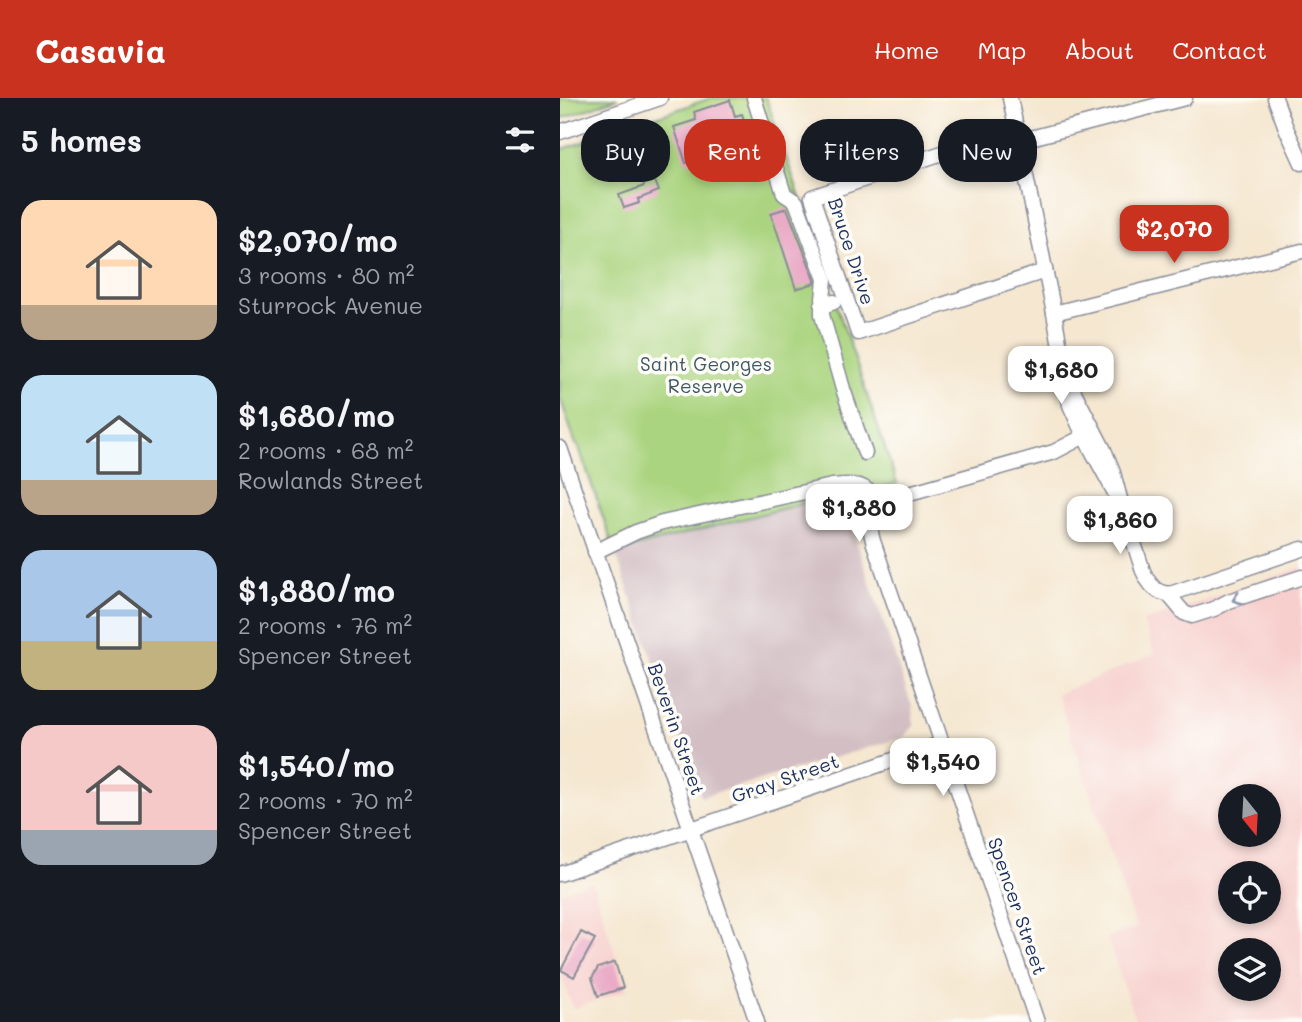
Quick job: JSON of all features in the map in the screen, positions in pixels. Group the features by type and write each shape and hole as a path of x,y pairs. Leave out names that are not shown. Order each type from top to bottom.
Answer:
{"street":[{"path":"560,132 660,98"},
{"path":"754,98 783,194 796,202 825,279 823,299 828,304"},
{"path":"1010,98 1014,119"},
{"path":"1037,130 1185,98"},
{"path":"1275,98 1302,163"},
{"name":"Bruce Drive","path":"938,158 812,197 858,332 1045,271"},
{"path":"1027,182 1070,405 1104,463 1122,506 1149,588 1167,594 1177,592 1302,549"},
{"path":"1054,313 1302,251"},
{"path":"846,298 822,306 822,315 865,453"},
{"path":"595,552 662,523 814,489 860,485 868,489 885,507 1050,461 1089,437"},
{"name":"Beverin Street","path":"560,448 757,1022"},
{"name":"Spencer Street","path":"885,507 875,524 881,564 1037,1022"},
{"path":"1167,594 1184,613 1192,616 1302,577"},
{"name":"Gray Street","path":"560,874 943,743"}],"shaded area":[{"path":"840,494 912,707 914,726 904,737 701,797 615,552 781,507"},
{"path":"1302,567 1302,1022 1136,1022 1107,938 1136,928 1057,694 1154,654 1143,621"},
{"path":"592,882 627,990 573,1009 560,971 560,893"}],"green space":[{"path":"560,98 618,98 560,119"},
{"name":"Saint Georges Reserve","path":"711,98 766,98 773,119 684,119 684,182 786,182 786,157 897,483 842,500 839,494 615,552 560,397 560,150 581,143 581,182 670,182 670,119 650,119"}],"building":[{"path":"730,100 735,116 742,114 744,119 696,119 694,112"},
{"path":"684,124 684,157 674,127"},
{"path":"655,182 659,191 624,208 619,195"},
{"path":"787,208 815,280 815,283 796,289 771,213"},
{"path":"581,932 595,939 574,977 561,970"},
{"path":"615,962 623,988 598,996 592,978 598,968"}]}
